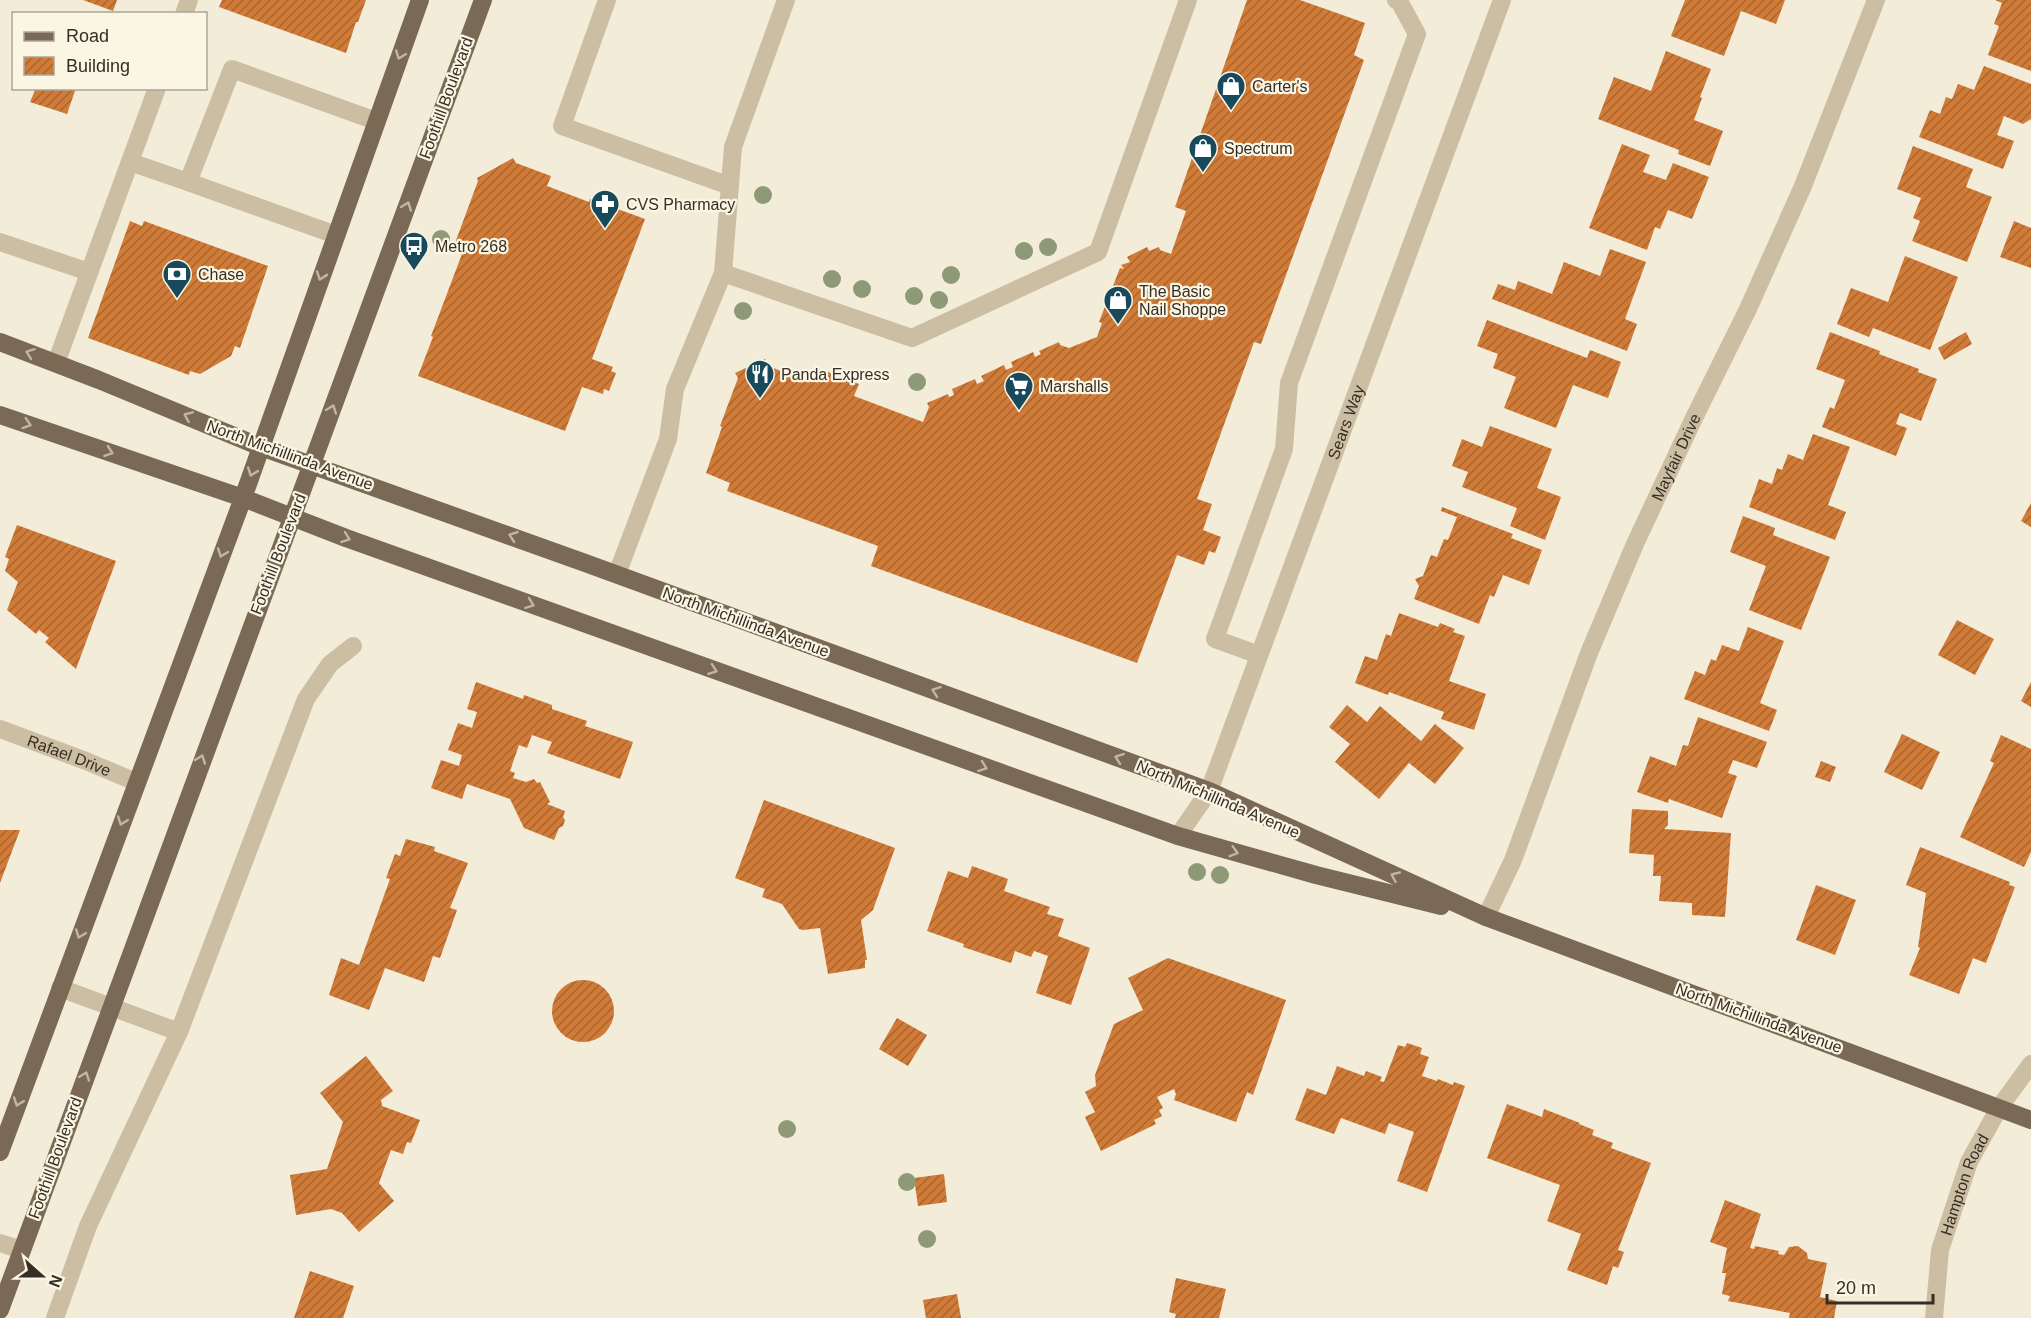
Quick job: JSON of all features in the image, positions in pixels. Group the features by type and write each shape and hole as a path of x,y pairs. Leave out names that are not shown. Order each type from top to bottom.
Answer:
{"main road":[{"path":"0,1152 243,498 420,0"},
{"name":"Foothill Boulevard","path":"0,1310 110,1006 483,0"},
{"name":"North Michillinda Avenue","path":"0,342 261,447 617,574 1209,791 1486,917 2031,1120"},
{"name":"North Michillinda Avenue","path":"0,415 243,498 291,518 1178,836 1316,875 1486,917"}],"street":[{"path":"608,0 562,126 730,186"},
{"path":"617,574 668,439 675,389 723,273 733,147 786,0"},
{"path":"723,273 912,338 1098,252 1188,0"},
{"path":"1259,654 1215,639 1284,449 1289,383 1417,34 1399,1 1396,0"},
{"name":"Sears Way","path":"1178,836 1209,791 1502,0"},
{"name":"Mayfair Drive","path":"1486,917 1513,860 1589,653 1635,544 1748,309 1803,186 1876,0"},
{"path":"188,182 232,69 376,121"},
{"path":"56,363 156,90"},
{"path":"130,162 336,235"},
{"path":"0,242 89,272"},
{"path":"55,1318 88,1226 179,1032 306,699 330,664 353,646"},
{"name":"Rafael Drive","path":"0,729 136,782"},
{"path":"60,988 179,1032"},
{"name":"Hampton Road","path":"1934,1318 1940,1250 1969,1162 1999,1108 2031,1064"},
{"path":"0,1243 22,1250"}],"building":[{"path":"83,0 117,0 113,11"},
{"path":"222,0 366,0 346,53 219,7"},
{"path":"1247,0 1300,0 1365,23 1354,55 1364,60 1261,344 1254,342 1197,499 1212,504 1203,530 1221,537 1215,553 1209,551 1204,565 1177,555 1137,663 871,566 878,546 727,491 730,483 706,473 738,378 735,373 765,359 768,366 810,382 815,367 859,384 854,396 923,422 929,407 927,403 948,394 949,397 954,395 952,389 975,379 977,384 984,381 981,376 1004,365 1006,370 1013,367 1011,362 1033,352 1035,357 1041,354 1039,351 1059,342 1060,345 1069,348 1097,337 1102,323 1099,322 1120,268 1124,269 1121,265 1130,262 1127,257 1147,247 1149,251 1159,247 1160,250 1171,254 1186,211 1175,207"},
{"path":"1685,0 1785,0 1776,24 1741,11 1724,56 1671,36"},
{"path":"1995,0 2031,0 2031,71 1988,55 1999,26 1994,24 2002,3"},
{"path":"1666,51 1711,69 1694,120 1723,131 1710,166 1678,154 1679,150 1598,119 1614,77 1651,91"},
{"path":"1984,66 2031,84 2031,119 2023,124 2004,116 1997,135 2014,141 2003,169 1919,137 1930,110 1940,114 1946,97 1952,99 1958,84 1974,90"},
{"path":"35,90 75,90 67,114 30,102"},
{"path":"1622,144 1650,155 1643,172 1666,180 1673,163 1709,177 1692,219 1668,210 1660,229 1655,227 1647,250 1589,228"},
{"path":"1913,146 1973,169 1966,187 1992,197 1967,262 1912,241 1920,221 1913,218 1921,198 1897,189"},
{"path":"513,158 516,163 551,176 547,186 645,219 592,359 613,367 611,371 616,373 609,391 604,389 603,394 582,387 565,431 418,376 465,246 455,243 478,181 477,178"},
{"path":"130,221 142,226 144,221 268,266 240,348 235,346 231,356 200,374 190,371 189,375 88,338"},
{"path":"2014,221 2031,228 2031,268 2000,257"},
{"path":"1610,249 1646,262 1625,319 1637,324 1627,351 1492,299 1498,284 1515,290 1518,281 1552,294 1564,262 1600,276"},
{"path":"1905,256 1958,277 1930,350 1873,328 1869,337 1837,324 1851,288 1888,302"},
{"path":"1487,320 1587,358 1590,350 1621,362 1608,398 1573,385 1556,428 1504,408 1516,377 1493,368 1498,354 1477,346"},
{"path":"1830,332 1880,351 1879,354 1919,369 1918,372 1937,379 1921,421 1900,413 1896,424 1907,428 1896,456 1822,427 1830,407 1834,409 1845,380 1816,369"},
{"path":"1966,332 1972,344 1944,360 1938,348"},
{"path":"1490,426 1552,449 1537,488 1561,497 1545,540 1510,526 1517,508 1462,487 1468,472 1452,466 1462,439 1482,447"},
{"path":"1813,434 1850,447 1828,505 1846,512 1835,540 1749,507 1759,479 1772,484 1777,468 1782,470 1788,454 1803,460"},
{"path":"2031,503 2031,527 2021,521"},
{"path":"1442,507 1513,534 1511,538 1542,550 1529,585 1503,575 1494,597 1490,595 1479,624 1414,599 1419,586 1415,579 1423,576 1431,555 1437,557 1444,539 1448,540 1457,517 1441,511"},
{"path":"1743,516 1775,528 1773,535 1830,557 1801,630 1749,610 1766,566 1730,552"},
{"path":"17,525 116,561 76,669 45,642 49,638 39,630 36,634 7,610 18,582 5,571 9,559 5,557"},
{"path":"1399,613 1438,627 1440,623 1455,629 1453,632 1465,636 1449,681 1486,694 1474,730 1441,719 1444,712 1389,692 1388,695 1355,683 1365,656 1377,660 1386,634 1391,636"},
{"path":"1957,620 1994,639 1975,675 1938,655"},
{"path":"1748,627 1784,641 1760,703 1777,710 1769,731 1684,699 1695,671 1705,675 1711,659 1716,661 1722,645 1739,651"},
{"path":"476,682 523,699 524,695 552,705 552,709 587,721 585,726 633,742 620,779 547,753 552,742 532,735 527,748 519,745 510,771 515,773 513,778 526,782 534,779 537,783 540,782 550,802 547,804 565,811 563,826 559,828 554,840 524,828 510,799 467,784 462,799 431,788 441,760 459,766 462,755 448,750 458,723 472,728 477,712 467,709"},
{"path":"2031,682 2031,707 2021,701"},
{"path":"1347,705 1367,722 1380,706 1421,741 1435,724 1464,748 1435,784 1409,763 1379,799 1335,762 1350,744 1329,727"},
{"path":"1698,717 1767,742 1757,768 1733,760 1728,773 1737,776 1722,818 1669,799 1668,803 1637,792 1650,756 1676,766 1683,745 1688,746"},
{"path":"1902,734 1940,752 1922,790 1884,772"},
{"path":"2001,735 2031,749 2031,852 2024,867 1960,837 1994,763 1990,761"},
{"path":"1821,761 1836,767 1830,782 1815,777"},
{"path":"764,800 895,848 873,910 861,920 867,960 865,960 865,968 828,974 820,928 799,929 782,904 762,897 765,889 735,878"},
{"path":"1632,809 1668,811 1668,825 1664,829 1731,833 1725,917 1692,915 1692,903 1659,901 1661,876 1653,876 1654,855 1629,853"},
{"path":"0,830 20,830 0,883"},
{"path":"406,839 435,847 434,851 468,863 450,908 457,910 440,958 433,956 424,982 385,968 369,1010 329,995 341,958 359,965 390,879 386,878 395,854 400,856"},
{"path":"1920,847 2010,882 2009,885 2015,887 1986,963 1973,958 1959,994 1909,975 1920,948 1918,947 1926,893 1906,885"},
{"path":"972,866 1008,879 1004,891 1050,907 1047,914 1064,919 1058,936 1090,948 1071,1005 1036,993 1048,956 1034,951 1031,957 1015,951 1011,963 963,947 964,944 927,931 948,871 968,878"},
{"path":"1816,885 1856,900 1835,955 1796,940"},
{"path":"1168,958 1286,1000 1253,1095 1247,1092 1236,1122 1174,1100 1176,1094 1174,1089 1157,1097 1163,1108 1159,1110 1162,1116 1154,1120 1156,1124 1101,1151 1085,1117 1095,1112 1085,1092 1096,1086 1095,1075 1114,1024 1143,1010 1128,978"},
{"path":"583,980 595,982 605,989 612,999 614,1011 612,1023 605,1033 595,1040 583,1042 571,1040 561,1033 554,1023 552,1011 554,999 561,989 571,982"},
{"path":"897,1018 927,1035 908,1066 879,1049"},
{"path":"1407,1043 1422,1048 1420,1054 1429,1057 1422,1076 1465,1086 1427,1192 1397,1181 1414,1132 1389,1123 1385,1134 1341,1118 1334,1134 1295,1120 1307,1088 1326,1095 1337,1066 1364,1076 1366,1071 1382,1077 1380,1081 1384,1082 1398,1045 1405,1047"},
{"path":"366,1056 393,1091 381,1100 382,1106 420,1120 411,1143 407,1142 403,1154 391,1150 379,1183 394,1201 359,1232 342,1213 331,1209 296,1215 290,1175 327,1169 343,1122 320,1093"},
{"path":"1507,1104 1542,1117 1544,1109 1580,1123 1594,1130 1592,1135 1613,1143 1611,1148 1651,1163 1618,1250 1624,1252 1618,1268 1613,1266 1607,1285 1567,1270 1581,1234 1547,1221 1560,1185 1487,1158"},
{"path":"944,1174 947,1202 918,1206 914,1178"},
{"path":"1725,1200 1761,1214 1750,1248 1754,1249 1755,1246 1779,1251 1778,1254 1784,1255 1789,1247 1798,1246 1807,1253 1808,1259 1827,1263 1820,1297 1837,1301 1834,1318 1789,1318 1790,1313 1728,1301 1730,1296 1722,1294 1726,1273 1722,1273 1727,1248 1710,1242"},
{"path":"310,1271 354,1286 343,1318 294,1318"},
{"path":"1176,1278 1226,1289 1219,1318 1175,1318 1176,1314 1169,1312"},
{"path":"957,1294 961,1318 926,1318 923,1300"}],"place":[{"name":"Carter's","path":"1231,112"},
{"name":"Spectrum","path":"1203,174"},
{"name":"CVS Pharmacy","path":"605,230"},
{"name":"Metro 268","path":"414,272"},
{"name":"Chase","path":"177,300"},
{"name":"The Basic Nail Shoppe","path":"1118,326"},
{"name":"Panda Express","path":"760,400"},
{"name":"Marshalls","path":"1019,412"}]}
